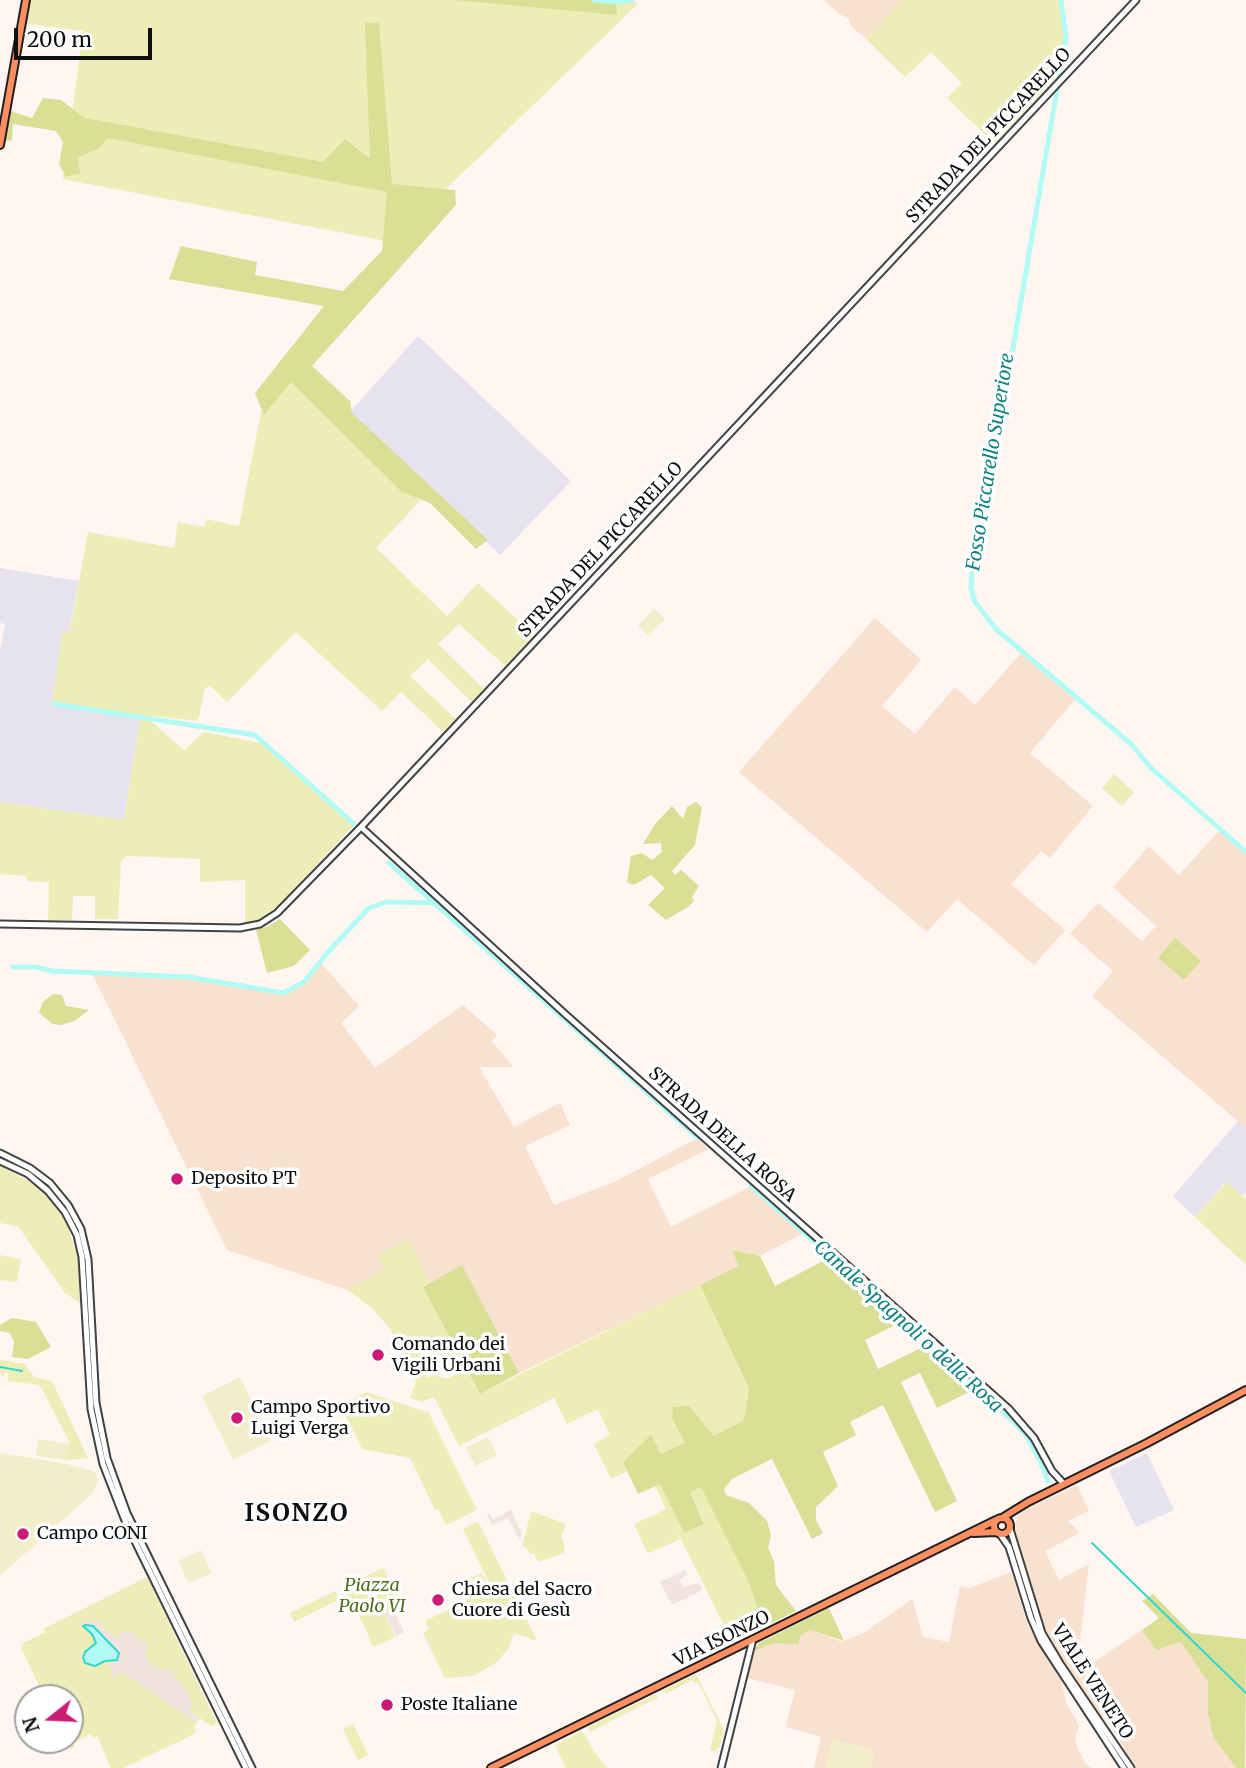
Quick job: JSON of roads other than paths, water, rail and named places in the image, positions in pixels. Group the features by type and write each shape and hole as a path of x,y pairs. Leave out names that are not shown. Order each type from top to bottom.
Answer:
{"main road":[{"path":"0,145 26,0"},
{"name":"VIA ISONZO","path":"491,1768 999,1519 1246,1390"},
{"name":"VIA ISONZO","path":"965,1535 1007,1533 1014,1516 1028,1502"},
{"path":"998,1533 994,1527 999,1519 1008,1520 1010,1527"}],"street":[{"name":"STRADA DEL PICCARELLO","path":"0,924 253,926 276,913 361,827 1136,0"},
{"name":"STRADA DELLA ROSA","path":"361,827 530,982 1008,1408 1036,1440 1052,1471 1064,1484"},
{"path":"0,1153 30,1168 50,1183 71,1209 83,1233 88,1259 97,1409 114,1486 126,1523 252,1768"},
{"path":"0,1161 43,1186 63,1208 78,1235 82,1257 92,1414 101,1457 114,1486"},
{"name":"STRADA DELLA ROSA","path":"1052,1471 1052,1489"},
{"name":"VIALE VENETO","path":"1010,1527 1034,1611 1044,1636 1131,1768"},
{"name":"VIALE VENETO","path":"998,1533 1009,1547 1029,1613 1041,1641 1124,1768"},
{"path":"721,1768 753,1639"},
{"path":"227,1723 246,1768"}],"water":[{"path":"83,1626 93,1626 119,1653 117,1660 105,1661 95,1666 85,1663 85,1652 96,1643 92,1634"}],"waterway":[{"name":"Fosso Piccarello Superiore","path":"594,0 632,0"},
{"name":"Fosso Piccarello Superiore","path":"1061,0 1066,37 992,471 973,554 971,588 975,602 996,629 1131,744 1151,768 1246,852"},
{"name":"Canale Spagnoli o della Rosa","path":"55,704 255,735 354,824"},
{"name":"Canale Spagnoli o della Rosa","path":"389,863 698,1138"},
{"path":"13,967 189,977 284,993 304,982 369,908 386,902 434,903"},
{"name":"Canale Spagnoli o della Rosa","path":"751,1186 1017,1425 1027,1436 1048,1481"},
{"path":"0,1367 22,1371"},
{"path":"1092,1543 1246,1693"}],"place":[{"name":"Deposito PT","path":"177,1179"},
{"name":"Comando dei Vigili Urbani","path":"378,1355"},
{"name":"Campo Sportivo Luigi Verga","path":"237,1418"},
{"name":"Campo CONI","path":"23,1534"},
{"name":"Chiesa del Sacro Cuore di Gesù","path":"438,1600"},
{"name":"Poste Italiane","path":"387,1705"}],"district":[{"name":"ISONZO","path":"297,1514"}],"park label":[{"name":"Piazza Paolo VI","path":"372,1596"}]}
